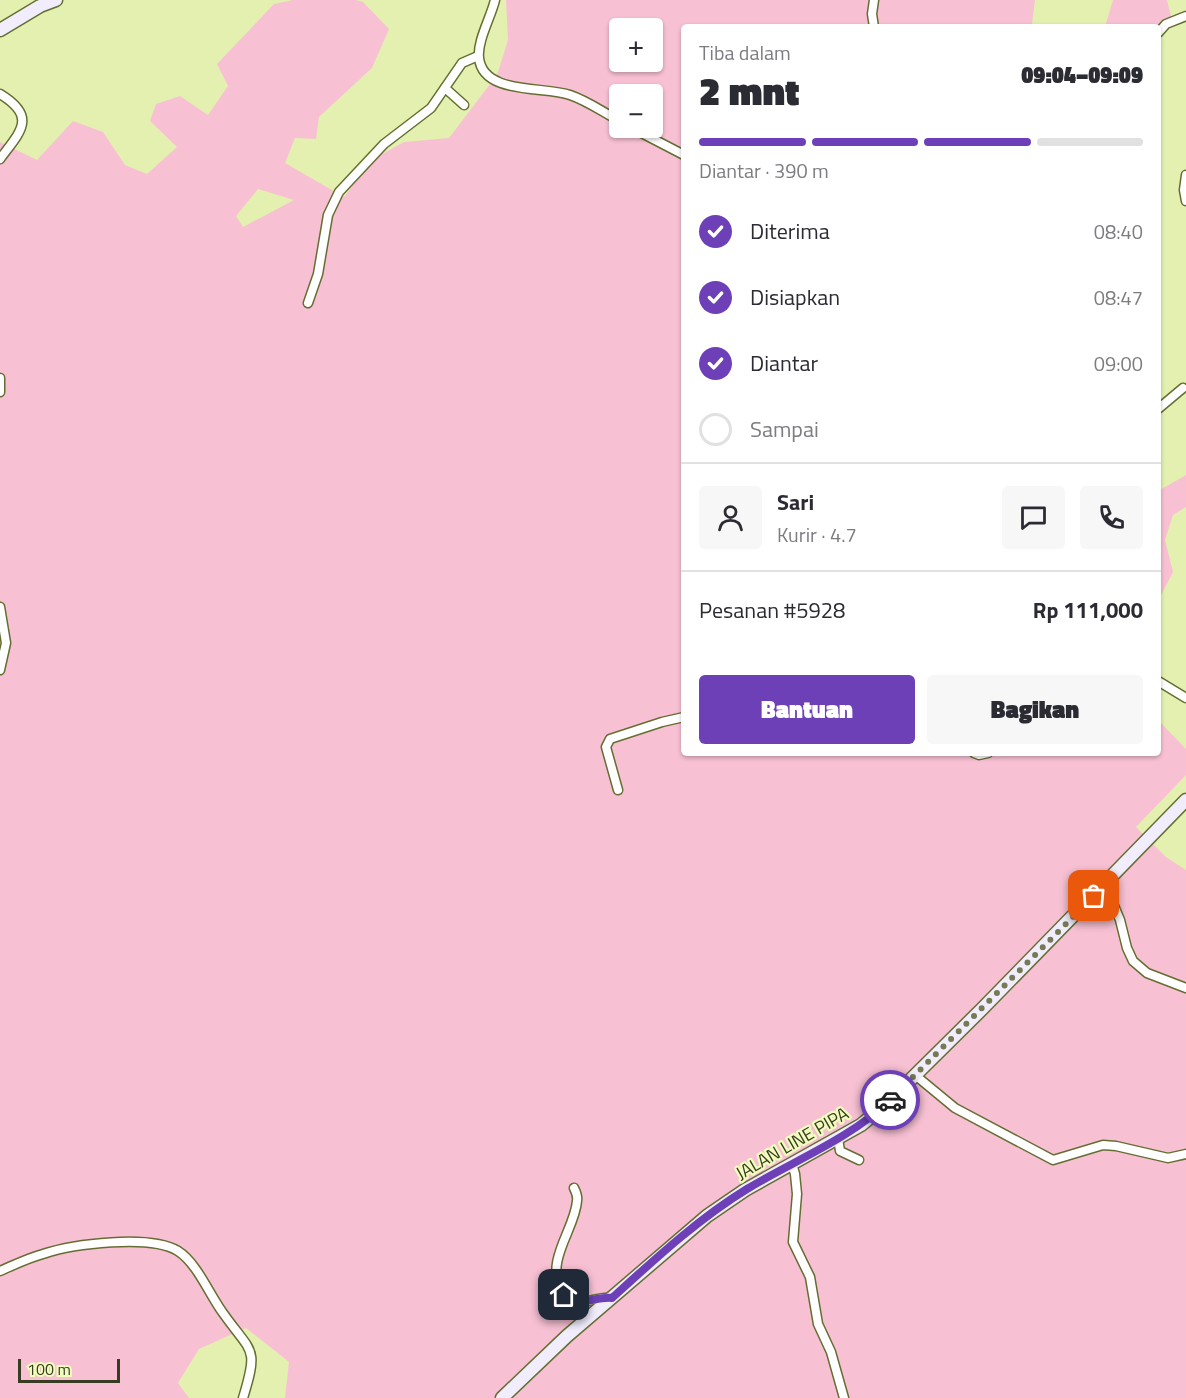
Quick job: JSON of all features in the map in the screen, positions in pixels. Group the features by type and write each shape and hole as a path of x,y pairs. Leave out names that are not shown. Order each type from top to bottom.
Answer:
{"main road":[{"path":"0,30 40,6 56,0"},
{"name":"JALAN LINE PIPA","path":"502,1398 707,1216 745,1190 861,1125 884,1106 1186,800"}],"street":[{"path":"495,0 478,56 484,73 509,86 552,91 571,96 609,116"},
{"path":"874,0 874,24"},
{"path":"1161,30 1166,24 1186,16"},
{"path":"308,303 318,274 328,215 334,199 384,144 431,108 462,63 478,56"},
{"path":"445,88 464,105"},
{"path":"0,94 15,105 23,124 20,133 0,159"},
{"path":"651,138 681,153"},
{"path":"1186,175 1184,190 1186,201"},
{"path":"0,378 0,392"},
{"path":"1161,407 1185,388"},
{"path":"0,607 6,643 0,670"},
{"path":"1161,683 1186,698"},
{"path":"618,790 606,752 609,739 681,718"},
{"path":"1105,884 1120,920 1127,948 1134,961 1147,973 1186,988"},
{"path":"915,1075 955,1108 1053,1160 1103,1145 1168,1158 1186,1154"},
{"path":"838,1138 840,1151 859,1160"},
{"path":"792,1164 797,1194 793,1242 810,1277 818,1324 831,1352 844,1398"},
{"path":"574,1188 578,1201 563,1240 557,1281 568,1299 574,1301 581,1302 602,1296 612,1298"},
{"path":"0,1271 42,1254 76,1246 113,1242 150,1243 175,1249 191,1262 213,1298 251,1351 253,1366 243,1398"}],"shaded area":[{"path":"293,0 363,2 389,29 372,68 319,117 316,139 295,138 285,163 344,197 373,159 404,142 449,138 497,75 508,40 506,0 1035,0 1032,24 681,24 681,756 1161,756 1161,723 1186,749 1186,775 1136,827 1166,857 1186,870 1186,1398 285,1398 289,1362 246,1328 199,1349 178,1383 189,1398 0,1398 0,142 37,160 73,121 103,132 125,165 147,174 177,147 150,121 156,104 180,96 208,115 228,86 217,64 274,4","holes":["258,189 294,200 243,227 236,216"]},
{"path":"1113,0 1167,0 1173,24 1161,26 1161,24 1106,24"},
{"path":"1186,475 1186,507 1173,515 1165,540 1173,572 1161,595 1161,489"}],"way so far":[{"path":"890,1100 1094,896"}],"route":[{"path":"564,1295 568,1299 581,1302 602,1296 612,1298 707,1216 745,1190 861,1125 890,1100"}]}
